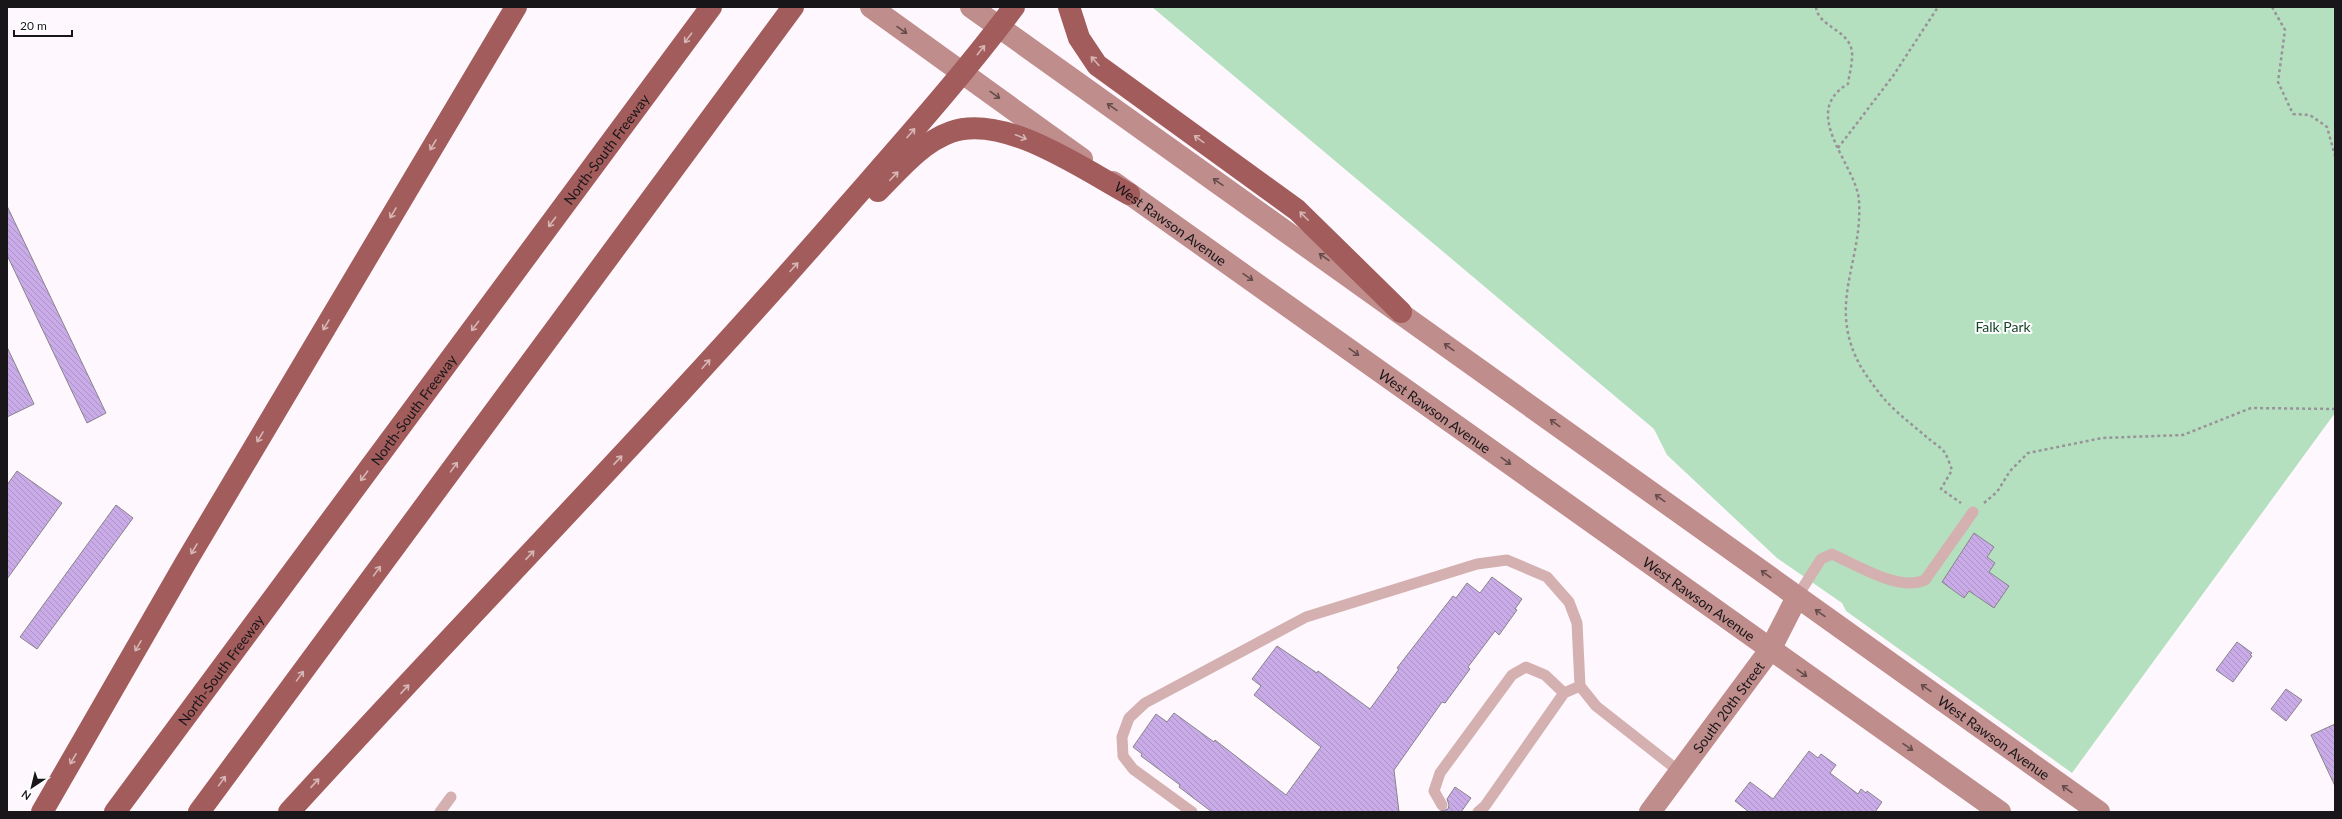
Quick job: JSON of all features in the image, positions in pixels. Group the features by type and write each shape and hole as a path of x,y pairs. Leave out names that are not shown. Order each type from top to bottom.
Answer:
{"highway":[{"path":"453,112 480,42 498,7"},
{"path":"42,812 194,548 516,7"},
{"name":"North-South Freeway","path":"115,812 711,7"},
{"path":"199,812 793,7"},
{"path":"289,812 515,572 812,247 963,72 1014,7"},
{"path":"1069,7 1079,38 1097,65 1298,210 1401,312"},
{"path":"812,247 861,209 908,161 928,144 951,132 970,128 989,128 1012,134 1040,145 1129,194"}],"main road":[{"name":"West Rawson Avenue","path":"871,7 963,72 1129,194 2000,812"},
{"name":"West Rawson Avenue","path":"971,7 1401,312 2099,812"},
{"name":"South 20th Street","path":"1650,812 1770,650 1797,597"}],"lane":[{"path":"1797,597 1821,559 1832,554 1898,582 1916,584 1932,570 1974,512"},
{"path":"1192,812 1133,769 1123,756 1122,737 1129,718 1144,703 1306,617 1477,564 1507,560 1547,577 1569,602 1577,623 1580,686 1596,706 1680,772"},
{"path":"1442,805 1434,791 1440,773 1512,675 1526,667 1545,675 1564,693"},
{"path":"1478,812 1485,806 1564,693 1580,686"},
{"path":"440,812 451,797"}],"path":[{"path":"1816,7 1816,12 1849,41 1852,54 1848,84 1838,90 1831,100 1830,132 1859,200 1857,235 1845,297 1845,317 1851,344 1862,366 1886,401 1945,452 1952,470 1941,489 1974,512 1997,492 2010,471 2028,453 2102,438 2183,434 2251,408 2335,409"},
{"path":"1837,148 1893,76 1938,7"},
{"path":"2272,7 2285,30 2278,82 2293,114 2310,114 2327,127 2335,156"}],"green space":[{"name":"Falk Park","path":"1152,7 2335,7 2335,413 2072,773 1846,611 1842,603 1777,558 1667,455 1654,429"}],"building":[{"path":"7,206 106,413 87,423 7,255"},
{"path":"7,347 34,404 7,417"},
{"path":"17,471 62,503 7,579 7,485"},
{"path":"116,505 133,518 37,649 20,637"},
{"path":"1974,533 1994,547 1987,557 1995,563 1989,572 2009,586 1994,608 1969,591 1964,598 1942,582"},
{"path":"1492,577 1522,599 1515,609 1517,610 1499,635 1495,631 1468,667 1470,669 1445,703 1442,702 1394,770 1399,812 1212,812 1179,787 1180,785 1141,756 1142,754 1133,747 1156,714 1167,722 1174,713 1214,742 1215,740 1286,795 1321,747 1254,695 1261,686 1252,679 1277,646 1317,673 1318,671 1370,709 1399,669 1397,668 1453,596 1456,598 1467,583 1480,593"},
{"path":"2237,642 2252,653 2250,655 2252,656 2233,682 2216,670"},
{"path":"2286,689 2302,700 2286,721 2271,709"},
{"path":"2335,724 2335,786 2311,735"},
{"path":"1809,751 1818,758 1821,754 1836,765 1830,773 1858,794 1861,789 1866,793 1867,791 1882,802 1875,812 1749,812 1735,801 1750,782 1773,799"},
{"path":"1455,787 1471,798 1461,812 1437,812 1448,809 1449,805 1447,799"}]}
